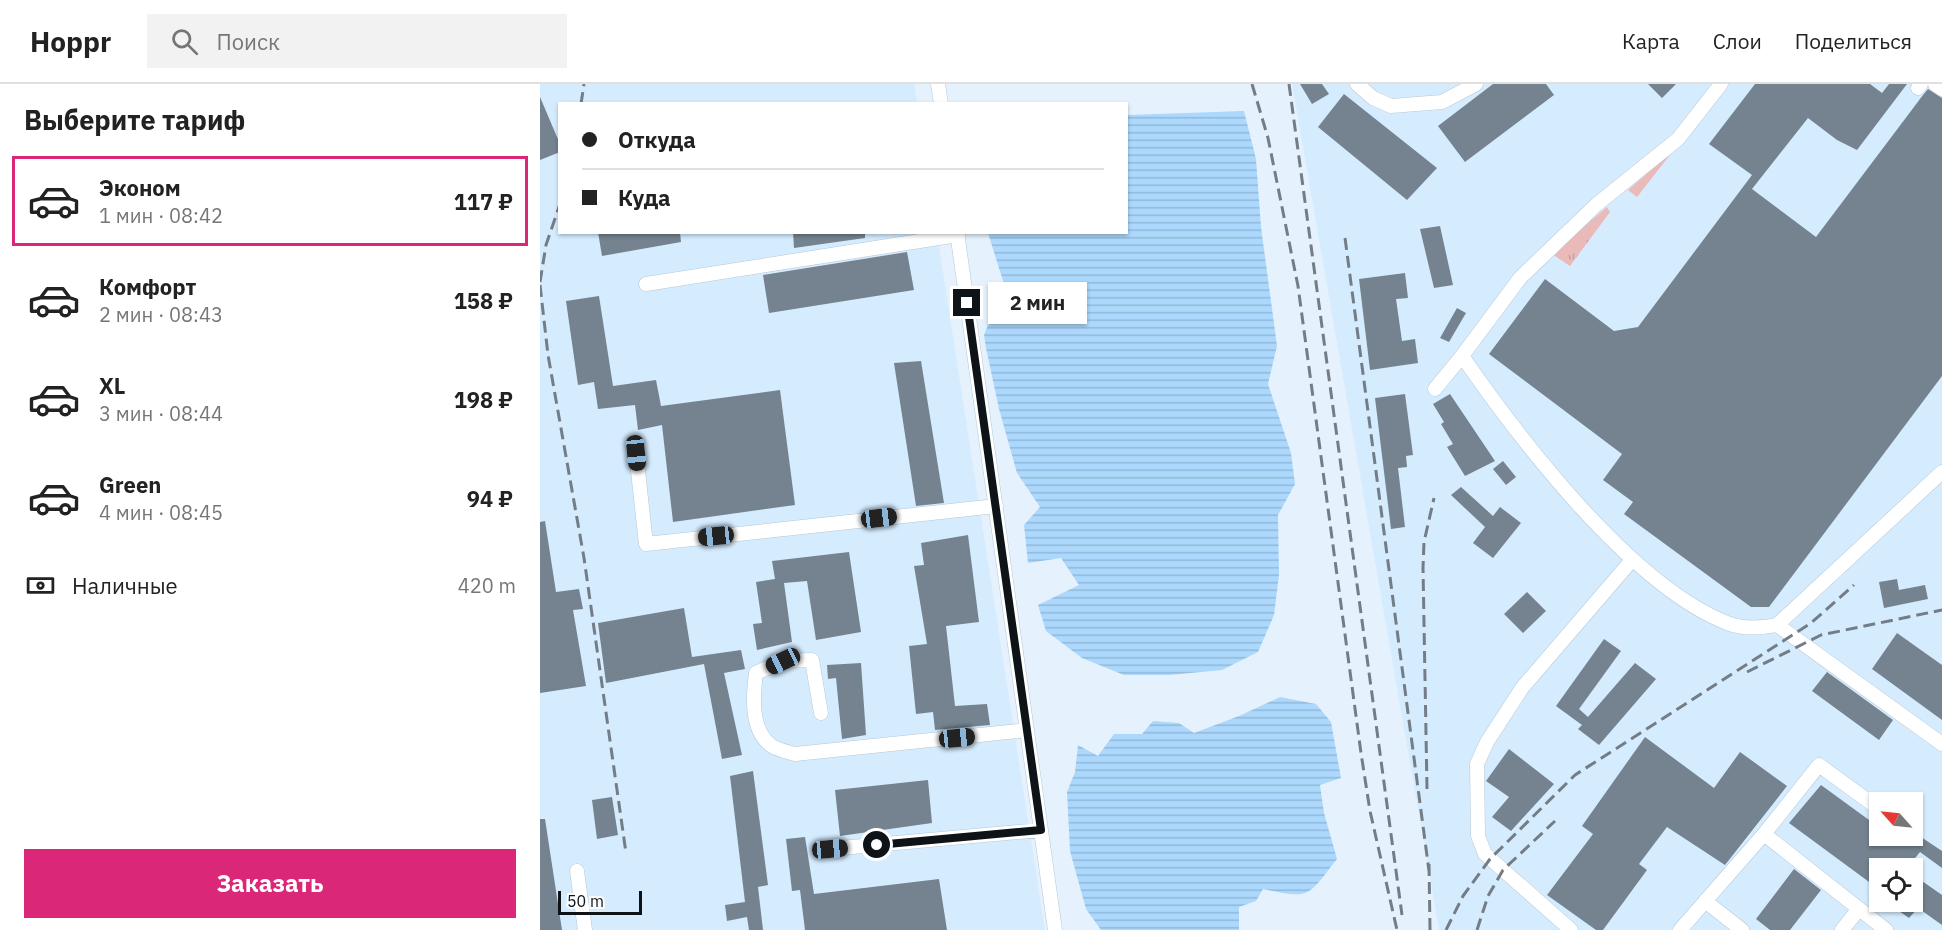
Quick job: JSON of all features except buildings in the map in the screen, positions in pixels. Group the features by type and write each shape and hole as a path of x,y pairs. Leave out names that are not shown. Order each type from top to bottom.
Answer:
{"street":[{"path":"938,84 941,102"},
{"path":"1358,84 1373,98 1391,106 1442,102 1476,84"},
{"path":"1435,389 1527,270 1596,205 1677,139 1721,84"},
{"path":"1935,84 1942,89"},
{"path":"646,284 957,234 1055,930"},
{"path":"1462,356 1544,462 1585,511 1632,560 1685,599 1728,624 1764,627 1777,625 1942,472"},
{"path":"636,453 646,544 996,506"},
{"path":"1571,930 1485,854 1478,836 1477,764 1487,742 1522,688 1632,560"},
{"path":"1777,625 1942,744"},
{"path":"821,713 812,660 783,661 756,673 753,697 757,726 771,745 795,754 1027,730"},
{"path":"1680,930 1764,834 1819,765 1869,802"},
{"path":"830,849 1041,830"},
{"path":"1764,834 1886,930"},
{"path":"577,871 585,930"},
{"path":"1705,901 1742,930"},
{"path":"1842,930 1859,909"}],"shaded area":[{"path":"540,84 914,84 917,102 558,102 558,234 937,234 1045,930 540,930"},
{"path":"1292,84 1942,84 1942,930 1439,930"}],"green space":[{"path":"1673,151 1637,197 1628,190"},
{"path":"1607,207 1610,212 1570,266 1552,254"}],"water":[{"path":"1244,111 1256,159 1261,227 1277,346 1268,384 1291,453 1295,484 1278,515 1279,575 1274,615 1258,652 1222,670 1169,675 1124,675 1082,658 1046,631 1038,605 1079,585 1061,558 1028,563 1024,525 1040,507 1017,473 999,409 986,348 984,335 1004,284 988,234 1128,234 1128,115"},
{"path":"1280,697 1316,704 1331,722 1341,778 1320,785 1324,813 1337,859 1320,881 1307,892 1291,894 1263,889 1256,901 1239,907 1239,930 1101,930 1086,909 1070,851 1067,792 1075,772 1078,745 1098,756 1114,734 1142,734 1153,721 1179,723 1194,733"}],"railway":[{"path":"581,102 584,84"},
{"path":"1252,84 1268,138 1298,286 1361,753 1370,811 1397,930"},
{"path":"1289,84 1402,915"},
{"path":"540,282 546,245 558,210"},
{"path":"1345,238 1429,871"},
{"path":"540,285 548,355 584,558 626,853"},
{"path":"1427,789 1423,568 1424,542 1434,498"},
{"path":"1446,930 1463,896 1490,859 1575,775 1811,623 1854,585"},
{"path":"1747,672 1821,635 1942,610"},
{"path":"1477,930 1488,896 1503,870 1555,821"},
{"path":"1429,864 1430,930"}],"route":[{"path":"877,845 1041,830 967,303"}]}
